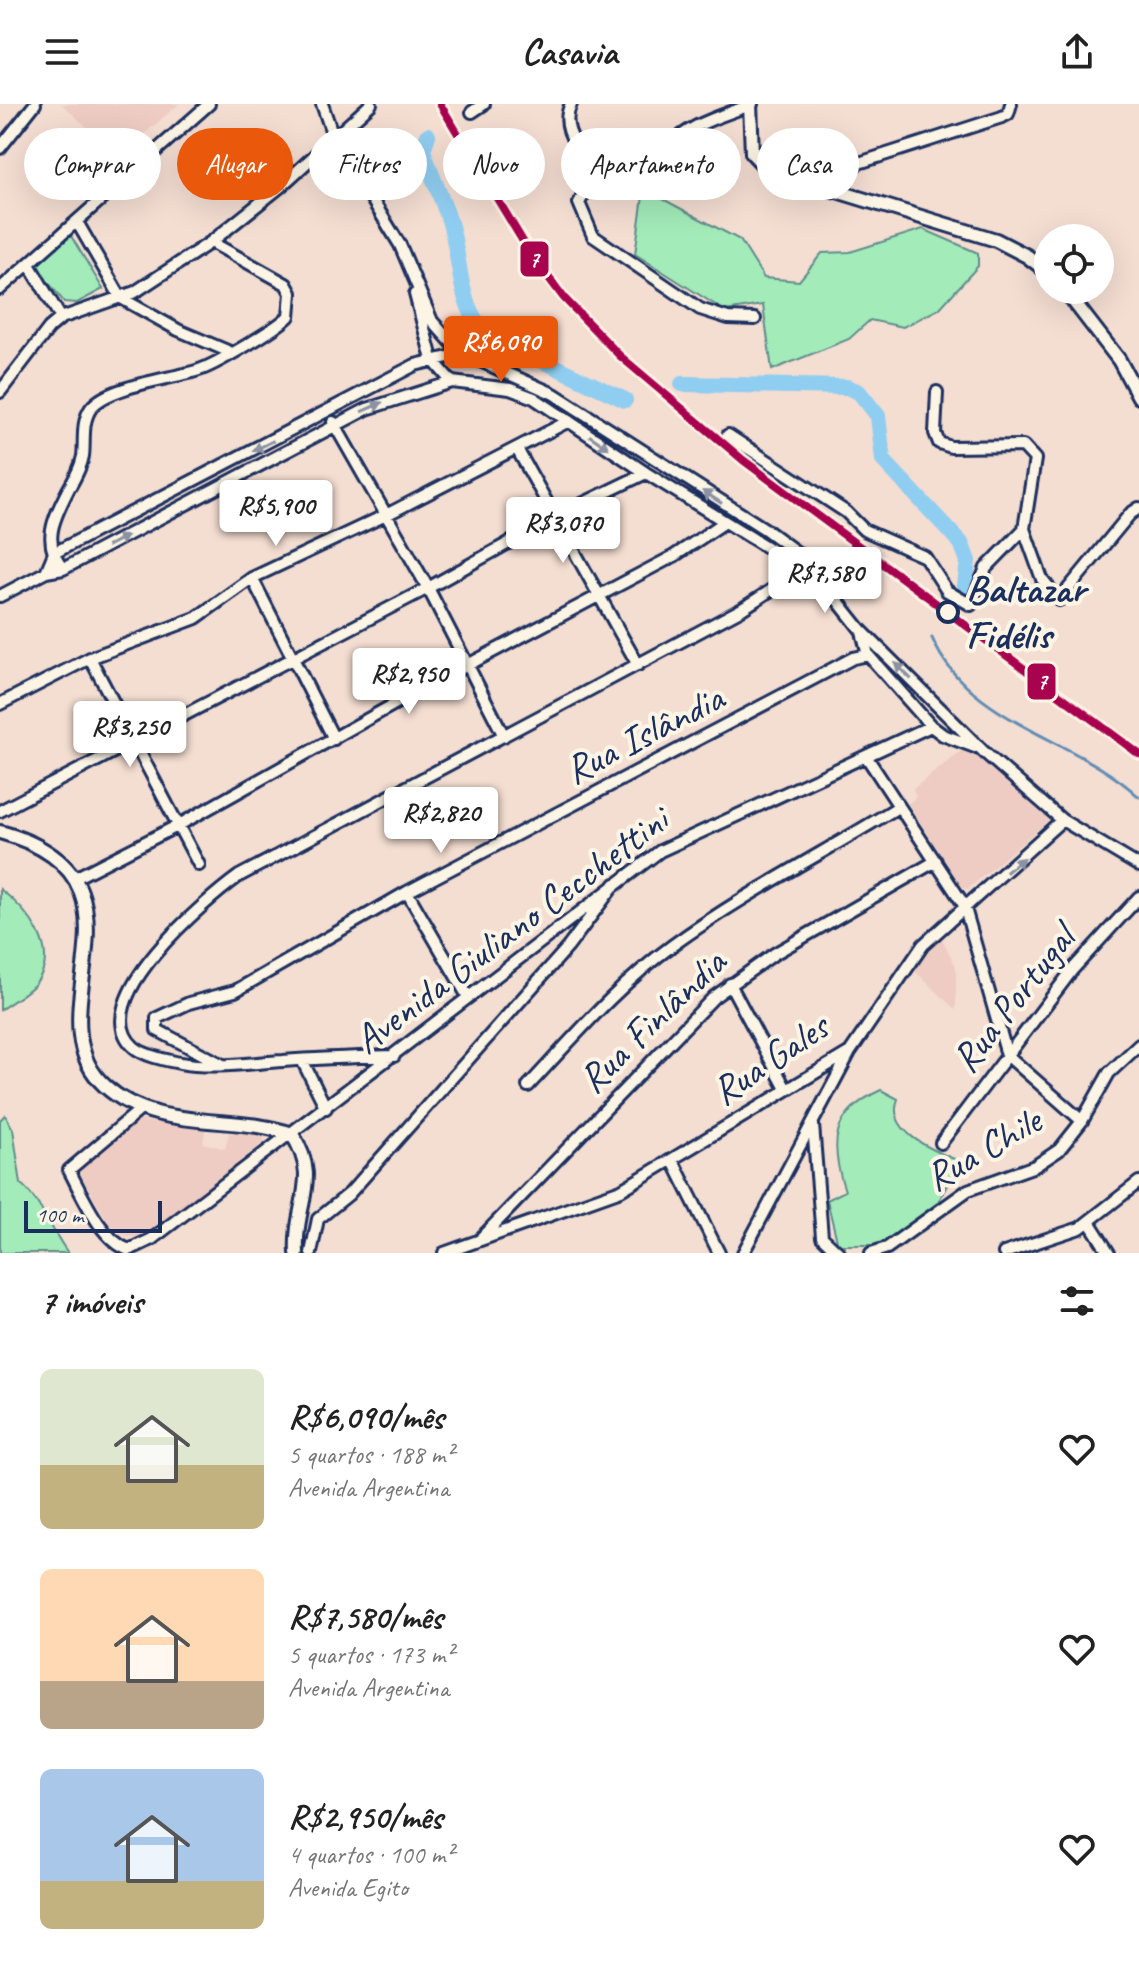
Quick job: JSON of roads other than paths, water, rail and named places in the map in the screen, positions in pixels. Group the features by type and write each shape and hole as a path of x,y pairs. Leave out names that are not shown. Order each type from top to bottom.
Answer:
{"main road":[{"path":"750,104 752,153 757,161"},
{"path":"859,197 996,240 1034,261"},
{"path":"1076,304 1119,360 1139,397"},
{"path":"0,832 26,839 49,851 75,878 85,905 80,1017 85,1053 104,1085 141,1109 292,1134 307,1160 308,1175 296,1227 297,1253"}],"street":[{"path":"0,148 35,104"},
{"path":"0,289 209,104"},
{"path":"322,104 330,128"},
{"path":"342,128 371,104"},
{"path":"472,112 484,104"},
{"path":"568,128 566,117 571,104"},
{"path":"698,128 750,104"},
{"path":"859,163 1002,117 1008,114 1011,104"},
{"path":"0,392 39,340 61,318 121,298 211,242 280,187 309,159"},
{"path":"372,200 400,245 432,321 451,342 480,361 554,394 761,526 803,557 861,630 985,753 1062,820 1139,866"},
{"path":"581,200 579,203 593,236 700,309 728,318 755,319"},
{"path":"77,222 121,298 178,330 230,352"},
{"path":"63,569 54,553 49,534 52,521 79,468 86,418 91,407 100,399 123,390 200,370 284,322 291,310 291,293 282,279 211,242"},
{"path":"29,264 61,318"},
{"path":"414,284 432,359 452,382"},
{"path":"46,572 54,553 328,412 374,385 432,359 480,361"},
{"path":"475,383 487,374 480,361"},
{"path":"0,596 46,572 63,569 335,425 392,399 452,382 510,389 534,398 646,473 816,577"},
{"path":"937,392 935,433 939,443 961,447 1008,444 1030,450 1035,468 1024,529 1042,579 1059,600 1130,514 1139,508"},
{"path":"328,412 428,588 504,736"},
{"path":"0,704 90,658 196,618 252,578 386,515 569,421"},
{"path":"728,435 846,512 864,530 925,557 947,591 971,605 986,568 1024,529"},
{"path":"517,449 638,665"},
{"path":"0,811 428,588 557,516 646,473"},
{"path":"197,480 203,495"},
{"path":"75,878 179,825 599,594 674,556 725,522"},
{"path":"746,534 761,526"},
{"path":"757,541 761,526"},
{"path":"394,1056 223,1065 179,1063 136,1049 130,1042 122,1017 132,983 215,893 239,876 742,609 802,570"},
{"path":"252,578 334,739"},
{"path":"861,630 868,655 931,726 943,735 985,753"},
{"path":"853,658 861,630"},
{"name":"Rua Islândia","path":"223,1065 157,1030 157,1018 189,1003 235,991 407,892 853,658 868,655"},
{"path":"90,658 199,865"},
{"path":"931,726 966,735"},
{"name":"Avenida Giuliano Cecchettini","path":"141,1109 69,1170 92,1211 120,1247 129,1250 152,1239 292,1134 467,995 660,851 931,726"},
{"path":"866,756 964,905 1007,1055 1082,1121"},
{"path":"528,1086 606,1003 672,946 785,871 837,845 898,807"},
{"name":"Rua Gales","path":"444,1253 600,1199 673,1161 850,1052 914,955 964,905 1021,860 1062,820"},
{"name":"Rua Finlândia","path":"480,1239 699,1012 730,984 852,907 936,861"},
{"path":"311,1253 318,1219 349,1194 558,959 608,898 615,882"},
{"path":"407,892 467,995"},
{"name":"Rua Portugal","path":"941,1143 1073,969 1139,897"},
{"path":"730,984 786,1089"},
{"name":"Rua Chile","path":"871,1253 887,1248 968,1190 1048,1158 1059,1150 1082,1121 1109,1073 1139,1045"},
{"path":"743,1253 850,1052"},
{"path":"302,1060 326,1108"},
{"path":"813,1123 822,1237 839,1253"},
{"path":"673,1161 719,1253"},
{"path":"1004,1253 1020,1251 1090,1223 1139,1182"},
{"path":"1090,1223 1109,1253"}],"waterway":[{"path":"428,135 423,150 449,220 465,296 477,323 488,335 625,400"},
{"path":"682,384 847,387 859,392 878,416 883,460 961,543 968,561 965,586"},
{"path":"932,638 949,667 971,690 997,710 1086,759 1139,797"}],"rail line":[{"name":"7","path":"440,104 530,253 564,298 620,356 743,460 1139,754"}],"place":[{"name":"Baltazar Fidélis","path":"948,612"}]}
